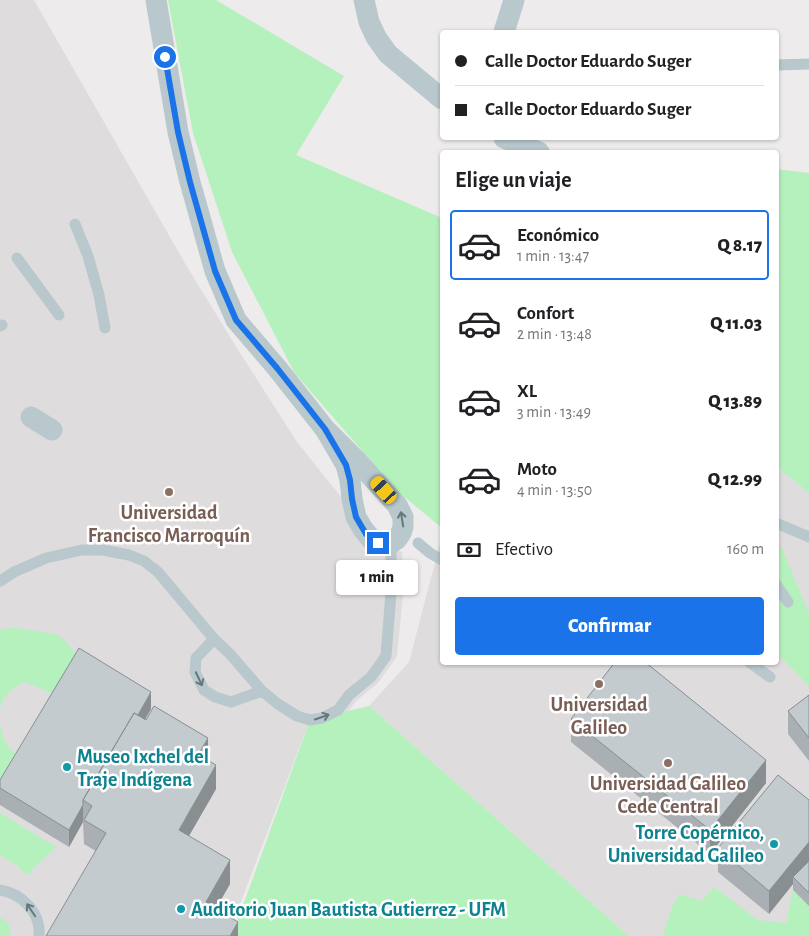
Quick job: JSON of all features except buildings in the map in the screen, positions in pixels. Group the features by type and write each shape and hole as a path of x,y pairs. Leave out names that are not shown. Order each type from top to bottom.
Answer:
{"street":[{"path":"156,0 178,132 190,182 215,271 236,320 325,429 397,505 403,517 403,526 401,533 391,543 378,543 372,540 356,517 346,465 325,429"},
{"path":"364,0 369,22 376,37 388,54 440,97"},
{"path":"505,30 514,0"},
{"path":"509,140 534,150"},
{"path":"31,417 52,430"}],"lane":[{"path":"779,66 809,64"},
{"path":"75,224 88,256 99,294 105,328"},
{"path":"17,258 60,315"},
{"path":"779,524 809,537"},
{"path":"0,581 14,572 46,558 82,550 103,550 128,555 144,561 158,572 214,639 230,654 262,692 297,716 310,720 322,718 338,710 349,695 371,677 386,656 391,594 391,543"},
{"path":"418,543 440,559"},
{"path":"779,588 788,602"},
{"path":"214,639 196,658 195,672 204,690 215,697 231,702 262,692"},
{"path":"753,665 770,677"},
{"path":"0,890 10,892 22,898 31,907 37,918 40,936"}],"shaded area":[{"name":"Universidad Francisco Marroquín","path":"0,0 34,0 186,265 297,442 377,542 402,552 403,594 397,656 378,683 356,701 347,713 310,720 228,936 0,936"},
{"name":"Universidad Galileo","path":"779,468 809,493 809,936 629,936 369,706 409,662 440,544 440,665 779,665"}],"green space":[{"path":"168,0 216,0 344,76 296,155 440,217 440,526 396,490 294,372 232,252 193,133"},
{"path":"779,169 809,173 809,493 779,468"},
{"path":"779,546 782,548 809,614 809,686 779,655"},
{"path":"11,628 55,634 68,644 77,657 52,693 24,682 5,697 0,710 0,629"},
{"path":"369,706 629,936 232,936 310,720"},
{"path":"0,725 7,744 21,758 0,787"},
{"path":"0,813 56,847 27,875 18,866 0,855"},
{"path":"714,887 758,920 786,923 793,890 809,906 809,936 663,936 673,905 679,894 702,901"},
{"path":"0,918 9,925 10,936 0,936"}],"place":[{"name":"Universidad Francisco Marroquín","path":"169,492"},
{"name":"Universidad Galileo","path":"599,684"},
{"name":"Universidad Galileo Cede Central","path":"668,763"},
{"name":"Museo Ixchel del Traje Indígena","path":"67,767"},
{"name":"Torre Copérnico, Universidad Galileo","path":"774,844"},
{"name":"Auditorio Juan Bautista Gutierrez - UFM","path":"181,909"}],"route":[{"path":"165,57 178,132 190,182 215,271 236,320 325,429 346,465 356,517 366,534 378,543"}]}
